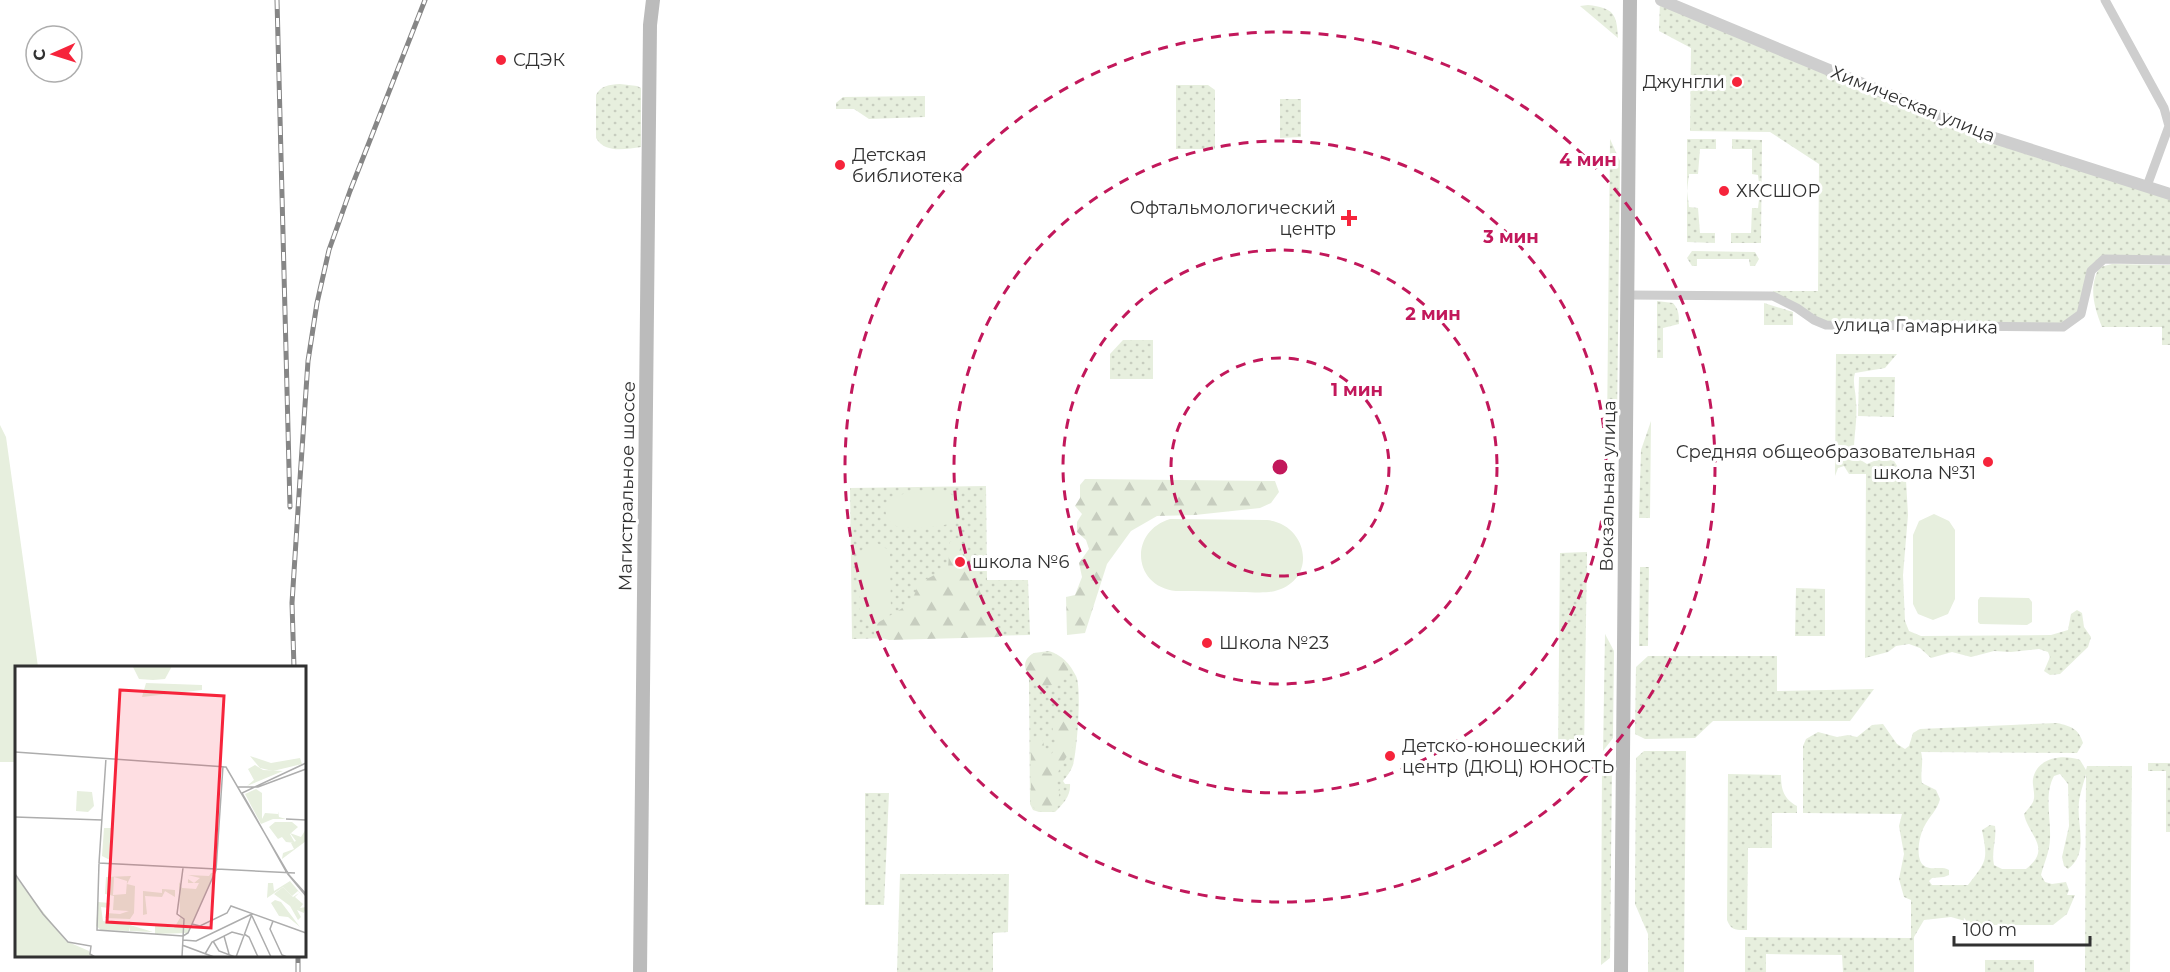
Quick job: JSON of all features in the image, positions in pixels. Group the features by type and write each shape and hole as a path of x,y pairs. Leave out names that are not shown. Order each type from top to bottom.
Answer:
{"main road":[{"name":"Магистральное шоссе","path":"640,972 650,24 653,0"},
{"name":"Вокзальная улица","path":"1621,972 1630,0"}],"street":[{"name":"Химическая улица","path":"1661,0 1988,136 2170,194"},
{"path":"2105,0 2164,108 2169,126 2146,186"},
{"name":"улица Гамарника","path":"1627,295 1773,296 1826,325 2063,327 2081,314 2091,271 2104,259 2170,260"}],"green space":[{"path":"1660,0 1988,136 2170,194 2170,260 2104,259 2091,271 2081,314 2063,327 1826,325 1773,296 1773,291 1818,291 1819,164 1770,132 1690,131 1691,48 1659,31"},
{"path":"1580,6 1603,8 1612,13 1615,17 1618,38"},
{"path":"620,84 641,88 641,147 610,148 596,138 596,95 603,87"},
{"path":"1176,85 1208,85 1215,90 1215,149 1176,149"},
{"path":"925,96 925,117 869,119 854,109 836,109 836,103 843,97"},
{"path":"1280,99 1301,99 1301,137 1280,138"},
{"path":"1610,139 1620,161 1617,424 1607,431"},
{"path":"1687,139 1716,139 1716,149 1700,149 1698,174 1689,174 1687,191"},
{"path":"1732,139 1762,140 1761,243 1731,243 1731,233 1751,233 1752,208 1758,208 1760,191 1758,175 1752,174 1752,149 1732,149"},
{"path":"1687,191 1689,207 1698,208 1700,233 1715,233 1715,243 1687,242"},
{"path":"1692,251 1755,252 1759,259 1755,266 1750,266 1749,259 1697,259 1697,266 1692,266 1687,258"},
{"path":"2112,264 2170,265 2170,345 2162,345 2162,327 2102,327 2095,304 2094,282 2100,267"},
{"path":"1657,301 1673,303 1679,315 1679,324 1663,328 1663,358 1657,358"},
{"path":"1764,303 1793,312 1793,325 1764,325"},
{"path":"1123,340 1153,340 1153,379 1110,379 1110,354"},
{"path":"1836,354 1897,354 1885,368 1855,373 1854,456 1867,464 1881,458 1894,461 1906,480 1908,515 1903,575 1905,621 1909,631 1921,636 2051,635 2068,630 2071,614 2077,610 2082,613 2084,627 2091,637 2088,647 2060,674 2050,675 2044,671 2050,657 2048,652 2039,649 1994,651 1971,657 1952,652 1931,658 1920,648 1909,644 1896,646 1888,652 1865,658 1866,474 1849,474 1844,466 1838,468 1835,476"},
{"path":"1859,377 1895,377 1894,417 1858,416"},
{"path":"1651,421 1650,518 1639,518 1641,450"},
{"path":"0,425 6,437 38,666 15,666 15,762 0,762"},
{"path":"1085,479 1275,481 1279,492 1271,503 1260,508 1195,515 1157,516 1131,531 1107,564 1085,633 1067,635 1066,597 1075,595 1082,577 1079,563 1089,549 1086,540 1077,532 1077,522 1082,514 1075,506 1080,498 1080,485"},
{"name":"школа №6","path":"986,486 987,580 1028,580 1030,635 852,639 850,488"},
{"path":"948,492 956,498 960,507 959,515 954,521 946,524 898,527 890,522 886,514 886,505 899,495"},
{"path":"1607,499 1615,510 1615,550 1607,567"},
{"path":"1934,514 1949,521 1955,530 1955,599 1948,614 1933,620 1918,614 1913,604 1913,535 1919,521"},
{"path":"1170,519 1267,520 1281,524 1299,540 1303,563 1299,574 1291,583 1269,592 1176,591 1162,587 1151,580 1144,570 1141,558 1142,546 1147,535 1156,526"},
{"path":"957,538 981,594 990,599 989,621 999,630 999,637 889,640 874,636 874,625 901,609 913,598 919,583 948,568 950,542"},
{"path":"877,543 890,553 891,612 884,619 876,621 867,619 860,612 859,554 866,545"},
{"path":"1587,552 1584,752 1558,752 1560,553"},
{"path":"1640,567 1649,567 1648,646 1639,646"},
{"path":"1796,588 1825,589 1825,636 1795,636"},
{"path":"1980,597 2029,598 2032,602 2032,622 2027,625 1980,624 1978,622 1978,600"},
{"path":"1605,634 1614,651 1613,738 1603,751"},
{"path":"1049,651 1065,660 1076,676 1079,693 1078,720 1073,765 1063,781 1065,784 1070,784 1068,796 1055,812 1039,812 1033,810 1030,804 1028,664 1030,656 1034,653"},
{"path":"1034,653 1056,654 1069,668 1064,679 1044,686 1033,684 1026,671 1025,663"},
{"path":"1648,656 1777,656 1777,691 1874,689 1850,721 1713,721 1695,738 1645,739 1635,734 1636,667"},
{"path":"1068,715 1074,723 1075,744 1060,767 1055,782 1060,790 1056,810 1043,812 1036,810 1031,804 1031,743 1036,736 1041,735 1047,755 1050,757 1057,736 1053,733 1052,722 1057,717"},
{"path":"2057,723 2070,727 2079,734 2083,743 2077,753 1921,752 1922,783 1936,790 1940,799 1922,831 1919,842 1920,860 1926,867 1949,870 1949,875 1932,878 1929,881 1932,885 1968,885 1984,860 1982,830 1990,825 1995,826 1994,865 2002,869 2026,869 2038,854 2037,842 2024,814 2033,802 2033,779 2040,766 2052,759 2066,757 2080,760 2086,770 2087,766 2132,766 2130,972 2085,972 2086,774 2079,802 2081,838 2079,855 2068,869 2064,866 2062,857 2069,826 2068,784 2060,774 2054,776 2049,790 2050,843 2041,875 2045,882 2052,884 2066,882 2069,890 2067,895 2075,895 2067,914 2053,925 1979,925 1951,917 1924,920 1914,937 1914,972 1843,972 1842,955 1766,954 1766,972 1745,972 1745,937 1911,938 1911,900 1904,897 1899,879 1904,854 1899,826 1902,814 1803,813 1803,746 1806,739 1818,732 1837,737 1848,735 1857,737 1872,725 1883,724 1897,744 1905,749 1909,746 1913,733 1920,729"},
{"path":"1644,751 1686,751 1684,972 1648,972 1648,934 1635,904 1636,758"},
{"path":"2148,763 2170,763 2170,832 2166,832 2166,771 2148,771"},
{"path":"1602,764 1612,764 1610,958 1601,965"},
{"path":"1728,774 1781,775 1784,794 1797,806 1797,813 1772,813 1772,848 1748,848 1747,930 1732,928 1727,920"},
{"path":"865,793 889,793 884,905 865,905"},
{"path":"900,874 1009,874 1008,932 993,933 993,972 897,972"},
{"path":"1985,960 2034,960 2034,972 1985,972"}],"railway":[{"path":"277,0 290,507"},
{"path":"294,666 292,603 308,361 317,303 329,250 350,191 425,0"},
{"path":"298,957 298,972"}],"place":[{"name":"СДЭК","path":"501,60"},
{"name":"Джунгли","path":"1737,82"},
{"name":"Детская библиотека","path":"840,165"},
{"name":"ХКСШОР","path":"1724,191"},
{"name":"Офтальмологический центр","path":"1349,218"},
{"name":"Средняя общеобразовательная школа №31","path":"1988,462"},
{"name":"школа №6","path":"960,562"},
{"name":"Школа №23","path":"1207,643"},
{"name":"Детско-юношеский центр (ДЮЦ) ЮНОСТЬ","path":"1390,756"}]}
